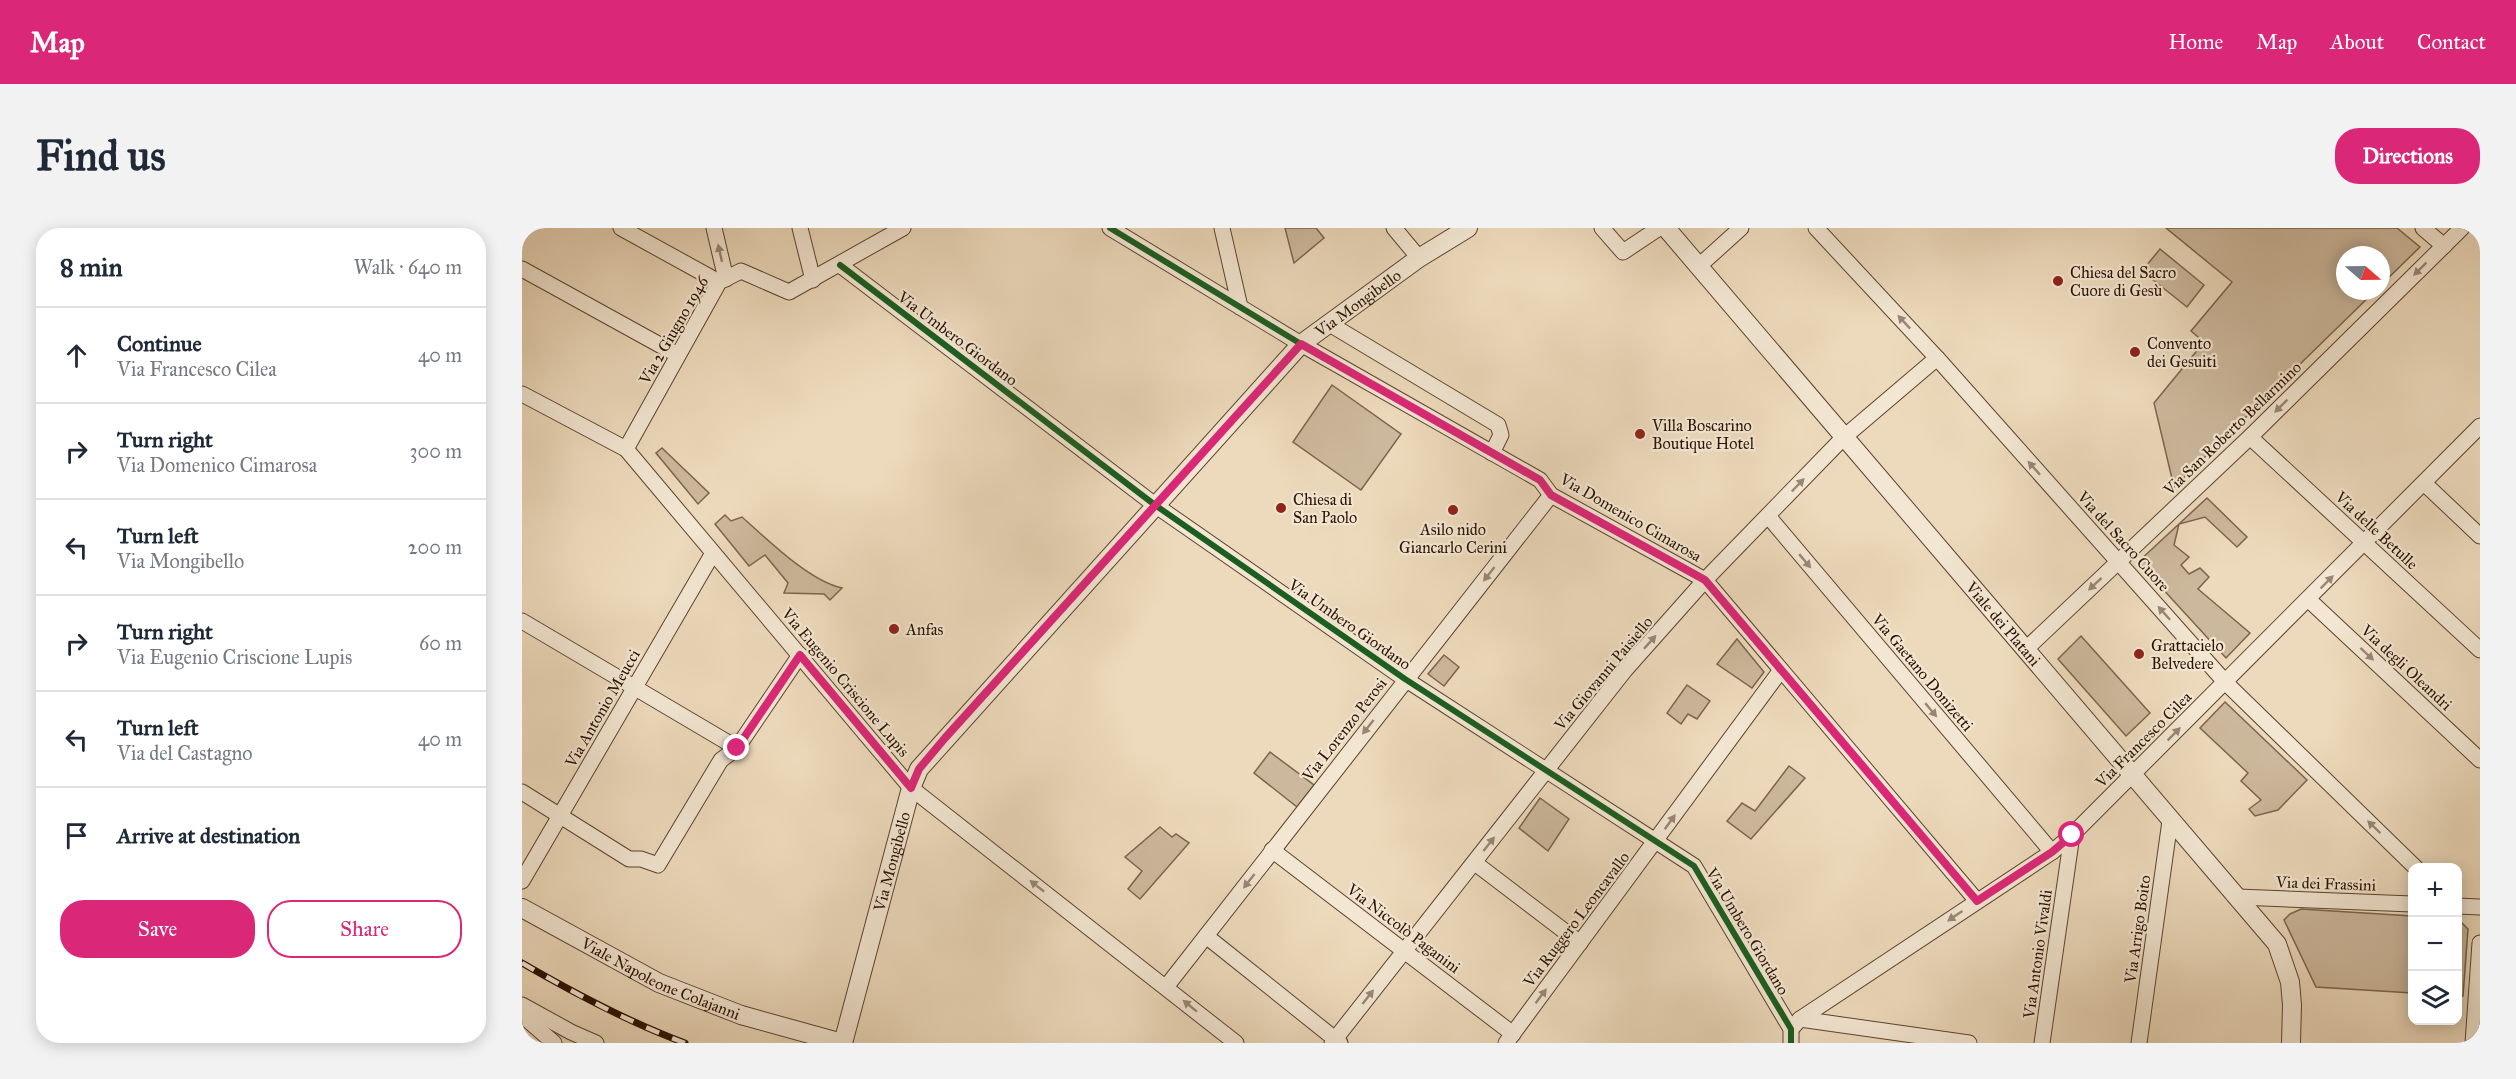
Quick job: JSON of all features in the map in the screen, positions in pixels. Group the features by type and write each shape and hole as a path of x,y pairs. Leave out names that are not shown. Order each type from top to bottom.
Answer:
{"street":[{"path":"621,228 723,281"},
{"path":"714,228 723,281"},
{"path":"801,228 813,280"},
{"name":"Via 2 Giugno 1946","path":"626,449 678,355 723,281 741,271 789,292 840,265 886,233 903,228"},
{"name":"Via Domenico Cimarosa","path":"1110,228 1301,344 1540,480 1551,495 1705,580 1977,901"},
{"path":"1222,228 1240,307"},
{"path":"1394,228 1419,258"},
{"name":"Via Mongibello","path":"843,1043 911,788 919,769 1301,344 1419,258 1468,228"},
{"path":"1602,228 1623,252 1659,228"},
{"name":"Viale dei Platani","path":"1666,228 2277,944 2290,982 2291,1043"},
{"path":"1699,266 1742,228"},
{"name":"Via del Sacro Cuore","path":"1816,228 1937,357 2226,683 2412,863"},
{"path":"2423,228 2444,246"},
{"name":"Via San Roberto Bellarmino","path":"2025,650 2250,437 2462,228"},
{"name":"Via Umbero Giordano","path":"840,265 1155,505 1405,679 1694,866 1794,1030"},
{"path":"522,269 678,355"},
{"path":"1328,323 1498,425 1501,435 1492,453"},
{"name":"Via Giovanni Paisiello","path":"1336,1042 1625,670 1705,580 1843,438 1937,357"},
{"path":"522,394 626,449"},
{"name":"Via Francesco Cilea","path":"1794,1030 1977,901 2052,852 2072,835 2365,544 2480,426"},
{"name":"Via delle Betulle","path":"2250,437 2480,650"},
{"name":"Via Eugenio Criscione Lupis","path":"626,449 911,788 1236,1043"},
{"path":"2425,483 2480,536"},
{"name":"Via Lorenzo Perosi","path":"1166,987 1551,495"},
{"name":"Via Gaetano Donizetti","path":"1768,516 2052,852"},
{"name":"Via Antonio Meucci","path":"522,880 713,553"},
{"name":"Via degli Oleandri","path":"2309,600 2480,760"},
{"path":"522,621 737,748"},
{"path":"522,792 628,859 641,859 658,865 721,760 737,748 800,655"},
{"name":"Via Ruggero Leoncavallo","path":"1510,1038 1781,670"},
{"name":"Via Arrigo Boito","path":"2139,1043 2170,821"},
{"name":"Via Antonio Vivaldi","path":"2042,1043 2072,835"},
{"name":"Via Niccolò Paganini","path":"1272,850 1405,951 1510,1038"},
{"path":"1475,863 1580,943"},
{"name":"Via dei Frassini","path":"2238,897 2408,904"},
{"path":"2462,906 2480,907"},
{"name":"Viale Napoleone Colajanni","path":"522,908 659,983 741,1015 843,1043"},
{"path":"1206,936 1336,1042"},
{"path":"2473,1043 2480,943"},
{"path":"522,1005 596,1043"},
{"path":"522,1015 554,1043"},
{"path":"1794,1030 1969,1043"}],"shaded area":[{"path":"1285,228 1316,228 1324,238 1294,263"},
{"path":"2166,228 2397,228 2420,247 2390,276 2390,246 2336,246 2336,300 2366,300 2174,487 2154,403 2204,342 2191,331 2232,282"},
{"path":"2160,249 2204,285 2187,307 2142,271"},
{"path":"1332,385 1401,434 1361,490 1293,442"},
{"path":"662,448 709,493 698,504 656,453"},
{"path":"2207,498 2247,537 2237,547 2205,517 2179,524 2174,545 2189,557 2181,565 2189,574 2200,568 2209,577 2198,589 2250,633 2226,658 2138,562"},
{"path":"725,515 731,521 742,517 802,568 829,584 842,588 830,600 824,594 784,593 788,583 765,555 749,566 715,524"},
{"path":"2081,636 2150,713 2126,736 2058,659"},
{"path":"1737,639 1764,672 1752,688 1717,664"},
{"path":"1444,655 1459,667 1444,686 1428,674"},
{"path":"1687,685 1710,701 1697,719 1688,714 1681,724 1667,713"},
{"path":"2225,702 2307,780 2278,810 2255,816 2249,809 2261,800 2241,781 2248,773 2200,728"},
{"path":"1270,752 1314,785 1297,807 1254,773"},
{"path":"1789,766 1805,778 1751,839 1727,821 1742,803 1755,811"},
{"path":"1540,798 1569,819 1548,851 1519,828"},
{"path":"1160,827 1172,837 1176,834 1189,843 1140,899 1128,889 1142,871 1125,857"},
{"path":"2301,909 2408,916 2408,993 2316,987 2284,920"},
{"path":"2462,923 2468,929 2462,996"}],"railway":[{"path":"522,963 602,1006 685,1043"}],"cycle path":[{"path":"1110,228 1301,344 1540,480 1551,495 1705,580 1977,901"},
{"path":"840,265 1155,505 1405,679 1694,866 1791,1029 1791,1043"}],"place":[{"name":"Chiesa del Sacro Cuore di Gesù","path":"2058,281"},
{"name":"Convento dei Gesuiti","path":"2135,352"},
{"name":"Villa Boscarino Boutique Hotel","path":"1640,434"},
{"name":"Chiesa di San Paolo","path":"1281,508"},
{"name":"Asilo nido Giancarlo Cerini","path":"1453,510"},
{"name":"Anfas","path":"894,629"},
{"name":"Grattacielo Belvedere","path":"2139,654"}],"route":[{"path":"737,748 800,655 911,788 919,769 945,738 1301,344 1540,480 1551,495 1705,580 1977,901 2052,852 2072,835"}]}
